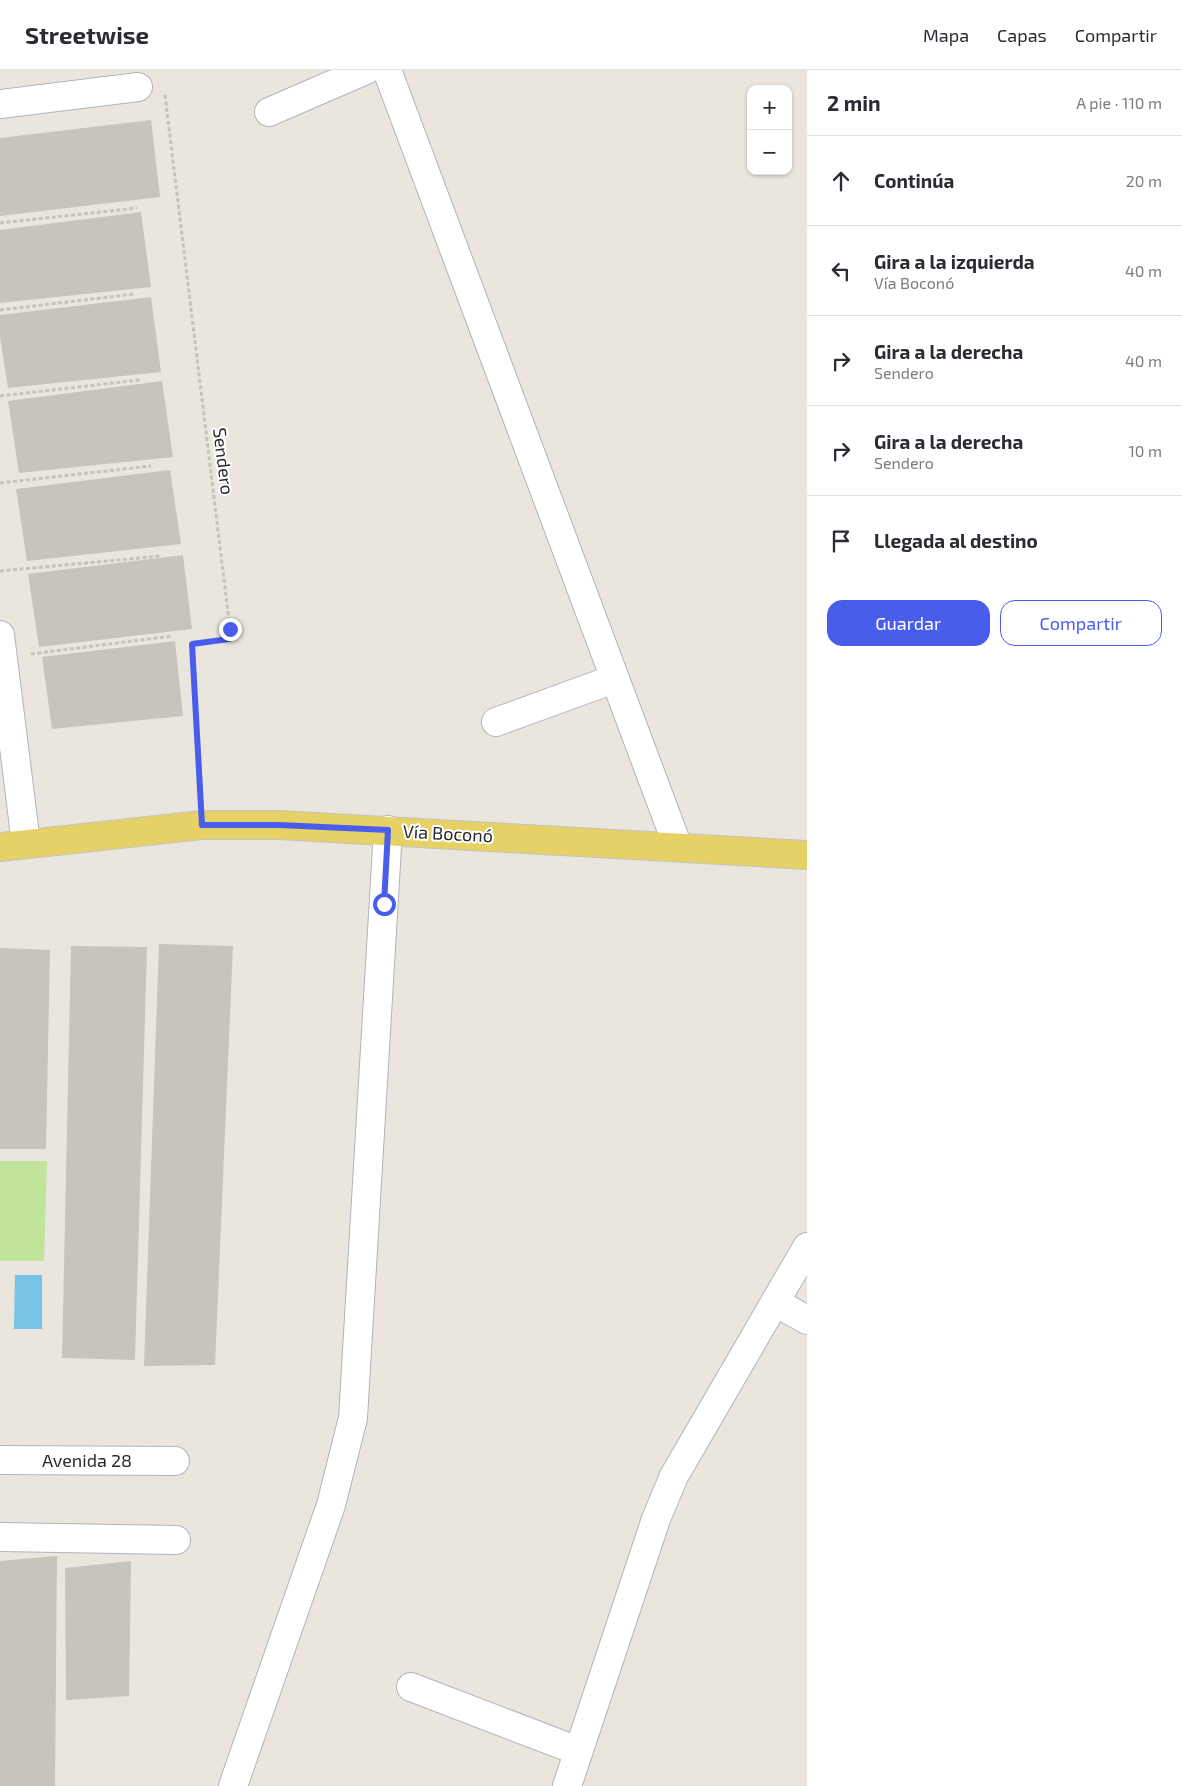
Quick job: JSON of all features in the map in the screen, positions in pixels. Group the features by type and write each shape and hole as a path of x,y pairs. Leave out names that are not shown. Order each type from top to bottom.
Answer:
{"main road":[{"name":"Vía Boconó","path":"13,845 202,825 279,825 807,855"}],"street":[{"path":"269,112 366,70"},
{"path":"387,70 678,847"},
{"path":"0,104 151,88"},
{"path":"1,646 13,845"},
{"path":"496,722 614,679"},
{"path":"233,1786 331,1505 353,1418 388,830"},
{"path":"566,1786 656,1519 674,1476 807,1246"},
{"path":"775,1302 807,1320"},
{"name":"Avenida 28","path":"0,1460 175,1461"},
{"path":"0,1537 176,1540"},
{"path":"411,1687 578,1751"}],"path":[{"name":"Sendero","path":"151,88 230,629 229,639 192,644 202,825"},
{"path":"0,223 137,208"},
{"path":"0,310 134,294"},
{"path":"0,396 140,380"},
{"path":"0,483 151,466"},
{"path":"0,571 161,556"},
{"path":"1,646 172,636"}],"green space":[{"path":"0,1161 47,1161 44,1261 0,1261"}],"water":[{"path":"15,1275 42,1275 42,1329 14,1329"}],"building":[{"path":"151,120 160,197 0,216 0,138"},
{"path":"141,212 151,287 0,303 0,230"},
{"path":"151,297 161,372 8,388 0,337 0,315"},
{"path":"162,381 173,457 19,473 8,401"},
{"path":"170,470 181,544 27,561 16,489"},
{"path":"183,555 192,629 39,647 28,574"},
{"path":"175,641 183,716 52,729 42,657"},
{"path":"159,944 233,946 215,1365 144,1366"},
{"path":"71,946 147,947 135,1360 62,1358"},
{"path":"0,948 50,950 46,1149 0,1149"},
{"path":"57,1556 55,1786 0,1786 0,1561"},
{"path":"131,1561 129,1696 66,1700 65,1568"}],"route":[{"path":"230,629 229,639 192,644 202,825 279,825 388,830 384,904"}]}
